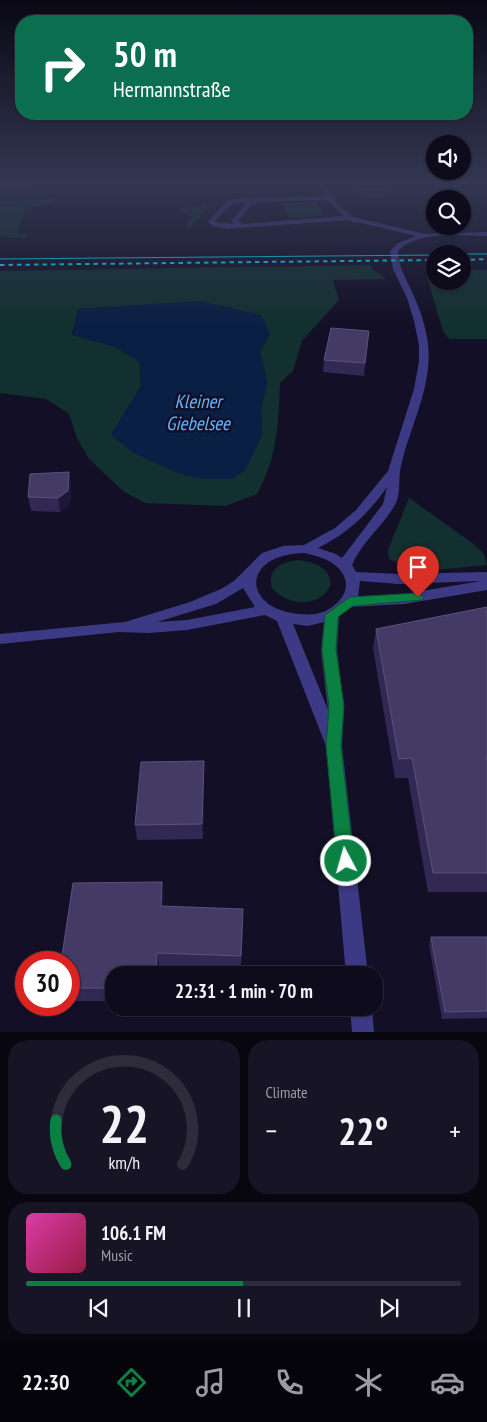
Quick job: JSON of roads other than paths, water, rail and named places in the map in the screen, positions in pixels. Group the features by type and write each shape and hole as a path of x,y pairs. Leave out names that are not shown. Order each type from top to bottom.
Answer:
{"street":[{"path":"371,230 408,240"},
{"path":"400,230 424,236"},
{"path":"251,573 249,588 252,596 266,610 283,618 308,620 332,615 350,602 354,592 349,571 356,543 378,520 390,502 394,487 394,472 419,394 424,360 421,332 394,255 400,244 424,236 487,234"},
{"path":"306,549 325,540 348,524 367,505 382,484 394,472"},
{"path":"119,627 221,595 239,586 256,565 272,554 283,550 306,549 328,555 349,571 399,580 487,577"},
{"path":"350,602 404,599 487,585"},
{"path":"0,640 119,627 149,628 187,625 266,610"},
{"path":"332,615 329,650 336,706 334,746 356,966"},
{"path":"283,618 334,746"},
{"path":"362,1016 363,1032"}],"water":[{"name":"Kleiner Giebelsee","path":"200,301 261,315 270,334 260,352 267,382 261,410 262,436 245,470 232,479 203,479 177,473 132,452 111,435 141,386 140,362 115,347 72,335 78,309"}],"tram line":[{"path":"471,254 487,254"},
{"path":"0,259 426,255"}],"railway":[{"path":"471,260 487,259"},
{"path":"0,265 426,260"}]}
